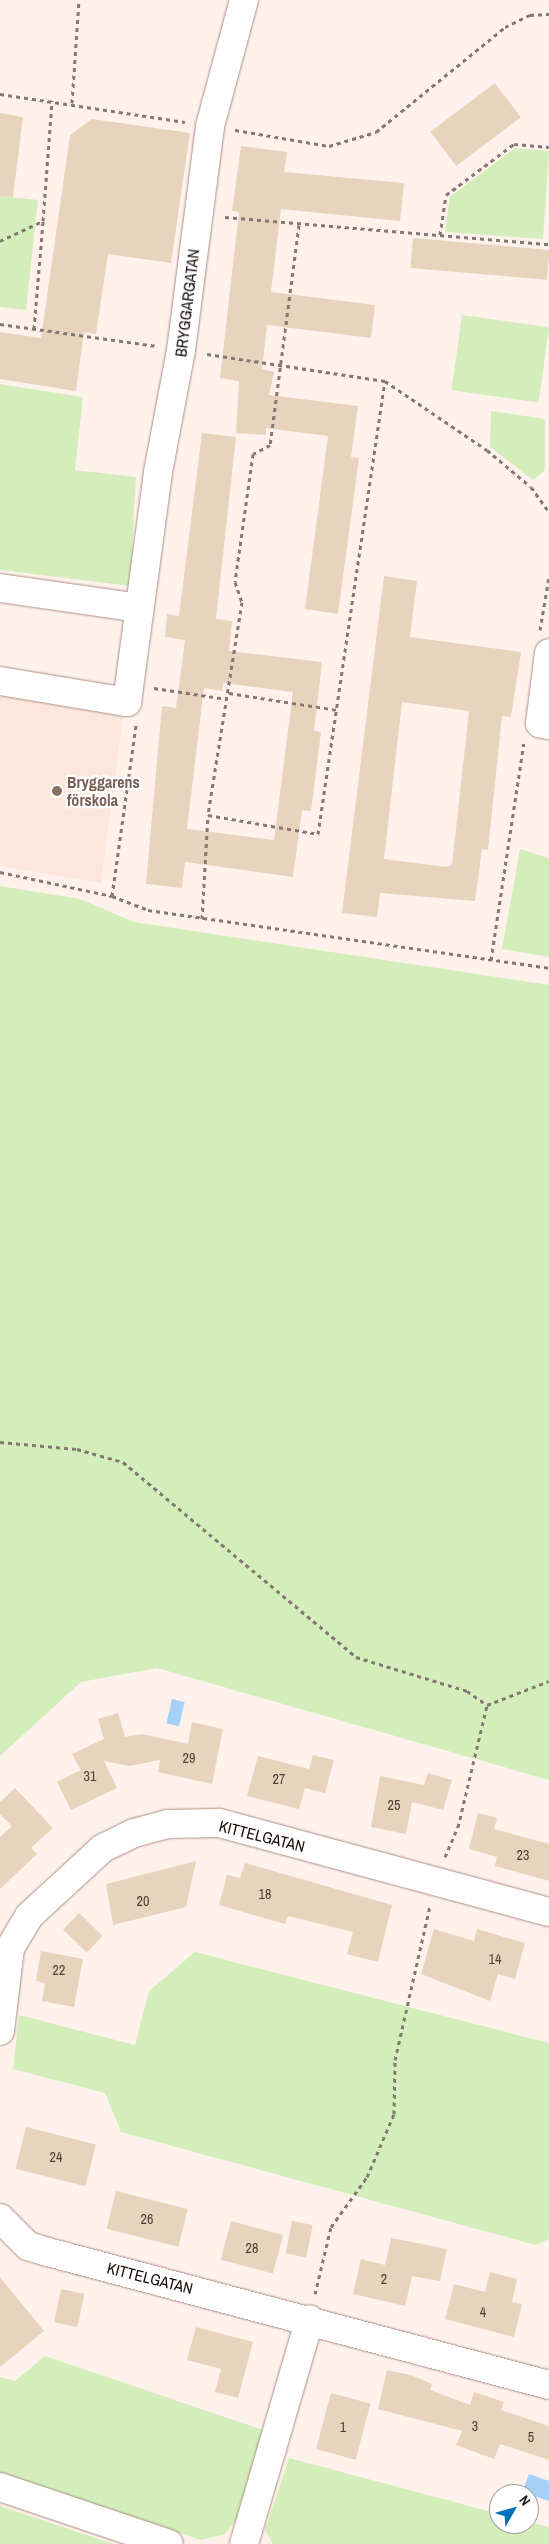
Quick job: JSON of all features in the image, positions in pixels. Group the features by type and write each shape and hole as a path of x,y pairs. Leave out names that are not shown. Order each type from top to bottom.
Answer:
{"street":[{"name":"BRYGGARGATAN","path":"0,681 127,702 139,608 182,350 197,214 210,126 244,0"},
{"path":"0,588 139,608"},
{"path":"537,731 540,724 544,646"},
{"name":"KITTELGATAN","path":"0,2031 10,1948 16,1931 103,1848 134,1833 168,1824 219,1823 549,1912"},
{"name":"KITTELGATAN","path":"0,2218 28,2246 310,2319 549,2385"},
{"path":"244,2544 310,2319"},
{"path":"0,2487 169,2544"}],"path":[{"path":"72,103 79,0"},
{"path":"0,94 72,103 329,146 376,132 505,27 530,15 549,14"},
{"path":"34,329 52,100"},
{"path":"440,235 446,195 514,144 549,148"},
{"path":"197,214 549,244"},
{"path":"0,241 43,222"},
{"path":"202,919 208,815 229,693 242,602 235,582 253,454 270,445 284,368 299,224"},
{"path":"0,324 182,350 284,368 385,380 487,450 531,487 549,512"},
{"path":"208,815 318,834 385,380"},
{"path":"544,646 549,576"},
{"path":"143,686 227,699"},
{"path":"229,693 337,710"},
{"path":"112,896 137,721"},
{"path":"492,960 537,731"},
{"path":"0,872 112,896 148,910 549,968"},
{"path":"0,1442 77,1448 123,1462 356,1657 467,1691 487,1705"},
{"path":"487,1705 549,1681"},
{"path":"310,2319 331,2227 367,2177 394,2114 395,2060 435,1882 458,1827 487,1705"}],"shaded area":[{"name":"Bryggarens förskola","path":"0,693 123,717 101,883 0,866"}],"green space":[{"path":"515,148 549,151 543,239 445,232 450,197"},
{"path":"0,196 38,200 26,310 0,307"},
{"path":"462,315 549,327 539,403 451,390"},
{"path":"0,384 83,397 75,470 136,477 130,586 0,570"},
{"path":"491,411 545,419 545,470 533,480 490,447"},
{"path":"520,849 549,858 549,957 502,949"},
{"path":"0,886 80,899 134,922 549,985 549,1780 157,1668 81,1682 0,1756"},
{"path":"195,1952 549,2043 549,2239 536,2245 121,2132 105,2093 13,2069 19,2015 135,2045 149,1991"},
{"path":"45,2356 263,2430 242,2513 225,2534 201,2540 0,2474 0,2377 15,2381"},
{"path":"289,2458 489,2511 489,2534 539,2534 539,2524 549,2527 549,2544 273,2544 265,2530"},
{"path":"0,2506 113,2544 0,2544"}],"water":[{"path":"172,1699 185,1702 179,1726 166,1723"},
{"path":"529,2474 549,2481 549,2501 539,2498 539,2484 525,2484"}],"building":[{"path":"495,83 521,117 456,166 430,132"},
{"path":"0,113 23,117 13,197 0,196"},
{"path":"92,119 190,133 171,263 108,254 96,334 84,332 76,391 0,379 0,332 41,338 70,135"},
{"path":"241,146 287,152 284,172 404,183 400,221 281,209 271,292 375,305 371,338 267,325 262,369 274,372 269,395 358,406 351,457 359,458 338,614 305,609 328,436 266,428 266,435 236,433 239,381 220,378 239,212 232,211"},
{"path":"413,238 549,250 547,280 410,268"},
{"path":"202,433 236,437 216,619 232,621 229,651 322,662 314,731 321,732 311,811 302,810 293,877 185,862 182,888 146,884 162,706 176,708 185,640 165,637 167,614 179,616","holes":["223,683 293,692 274,840 187,829 204,688 222,691"]},
{"path":"384,576 417,581 410,637 521,652 511,717 502,716 488,850 482,849 475,901 380,893 377,917 342,913","holes":["402,702 469,711 452,865 446,867 384,859"]},
{"path":"118,1713 125,1737 142,1734 188,1744 192,1722 223,1729 212,1784 158,1772 160,1760 129,1766 104,1761 117,1788 71,1810 57,1782 81,1770 72,1754 104,1739 98,1719"},
{"path":"313,1755 334,1760 325,1793 305,1788 299,1809 247,1796 258,1756 309,1769"},
{"path":"428,1773 452,1780 443,1810 412,1802 406,1834 371,1827 380,1776 424,1785"},
{"path":"15,1788 53,1828 31,1848 37,1854 0,1889 0,1837 12,1826 0,1814 0,1802"},
{"path":"478,1813 497,1818 494,1829 549,1844 549,1881 495,1866 497,1857 469,1849"},
{"path":"196,1861 186,1907 113,1925 106,1884"},
{"path":"245,1863 392,1905 378,1962 347,1954 353,1932 288,1916 285,1924 219,1905 227,1875 240,1878"},
{"path":"79,1913 103,1936 87,1952 63,1930"},
{"path":"434,1929 474,1941 477,1929 525,1943 515,1979 498,1974 490,2001 421,1974"},
{"path":"41,1951 83,1959 74,2007 42,2001 45,1983 36,1981"},
{"path":"26,2127 96,2144 85,2186 16,2169"},
{"path":"116,2191 188,2209 178,2247 107,2229"},
{"path":"231,2221 283,2235 273,2274 221,2260"},
{"path":"292,2221 313,2225 306,2257 286,2253"},
{"path":"391,2238 447,2249 440,2281 412,2276 405,2306 353,2294 361,2259 385,2265"},
{"path":"490,2272 517,2279 512,2302 522,2304 514,2337 445,2319 454,2284 485,2292"},
{"path":"0,2277 44,2331 0,2367"},
{"path":"61,2289 84,2294 77,2327 54,2322"},
{"path":"196,2327 253,2342 238,2398 215,2392 221,2369 187,2360"},
{"path":"387,2370 411,2375 432,2384 430,2390 470,2405 474,2392 504,2402 501,2410 549,2426 549,2460 500,2444 494,2459 456,2445 462,2431 378,2409"},
{"path":"331,2393 371,2404 356,2460 316,2449"}],"place":[{"name":"Bryggarens förskola","path":"57,791"}]}
